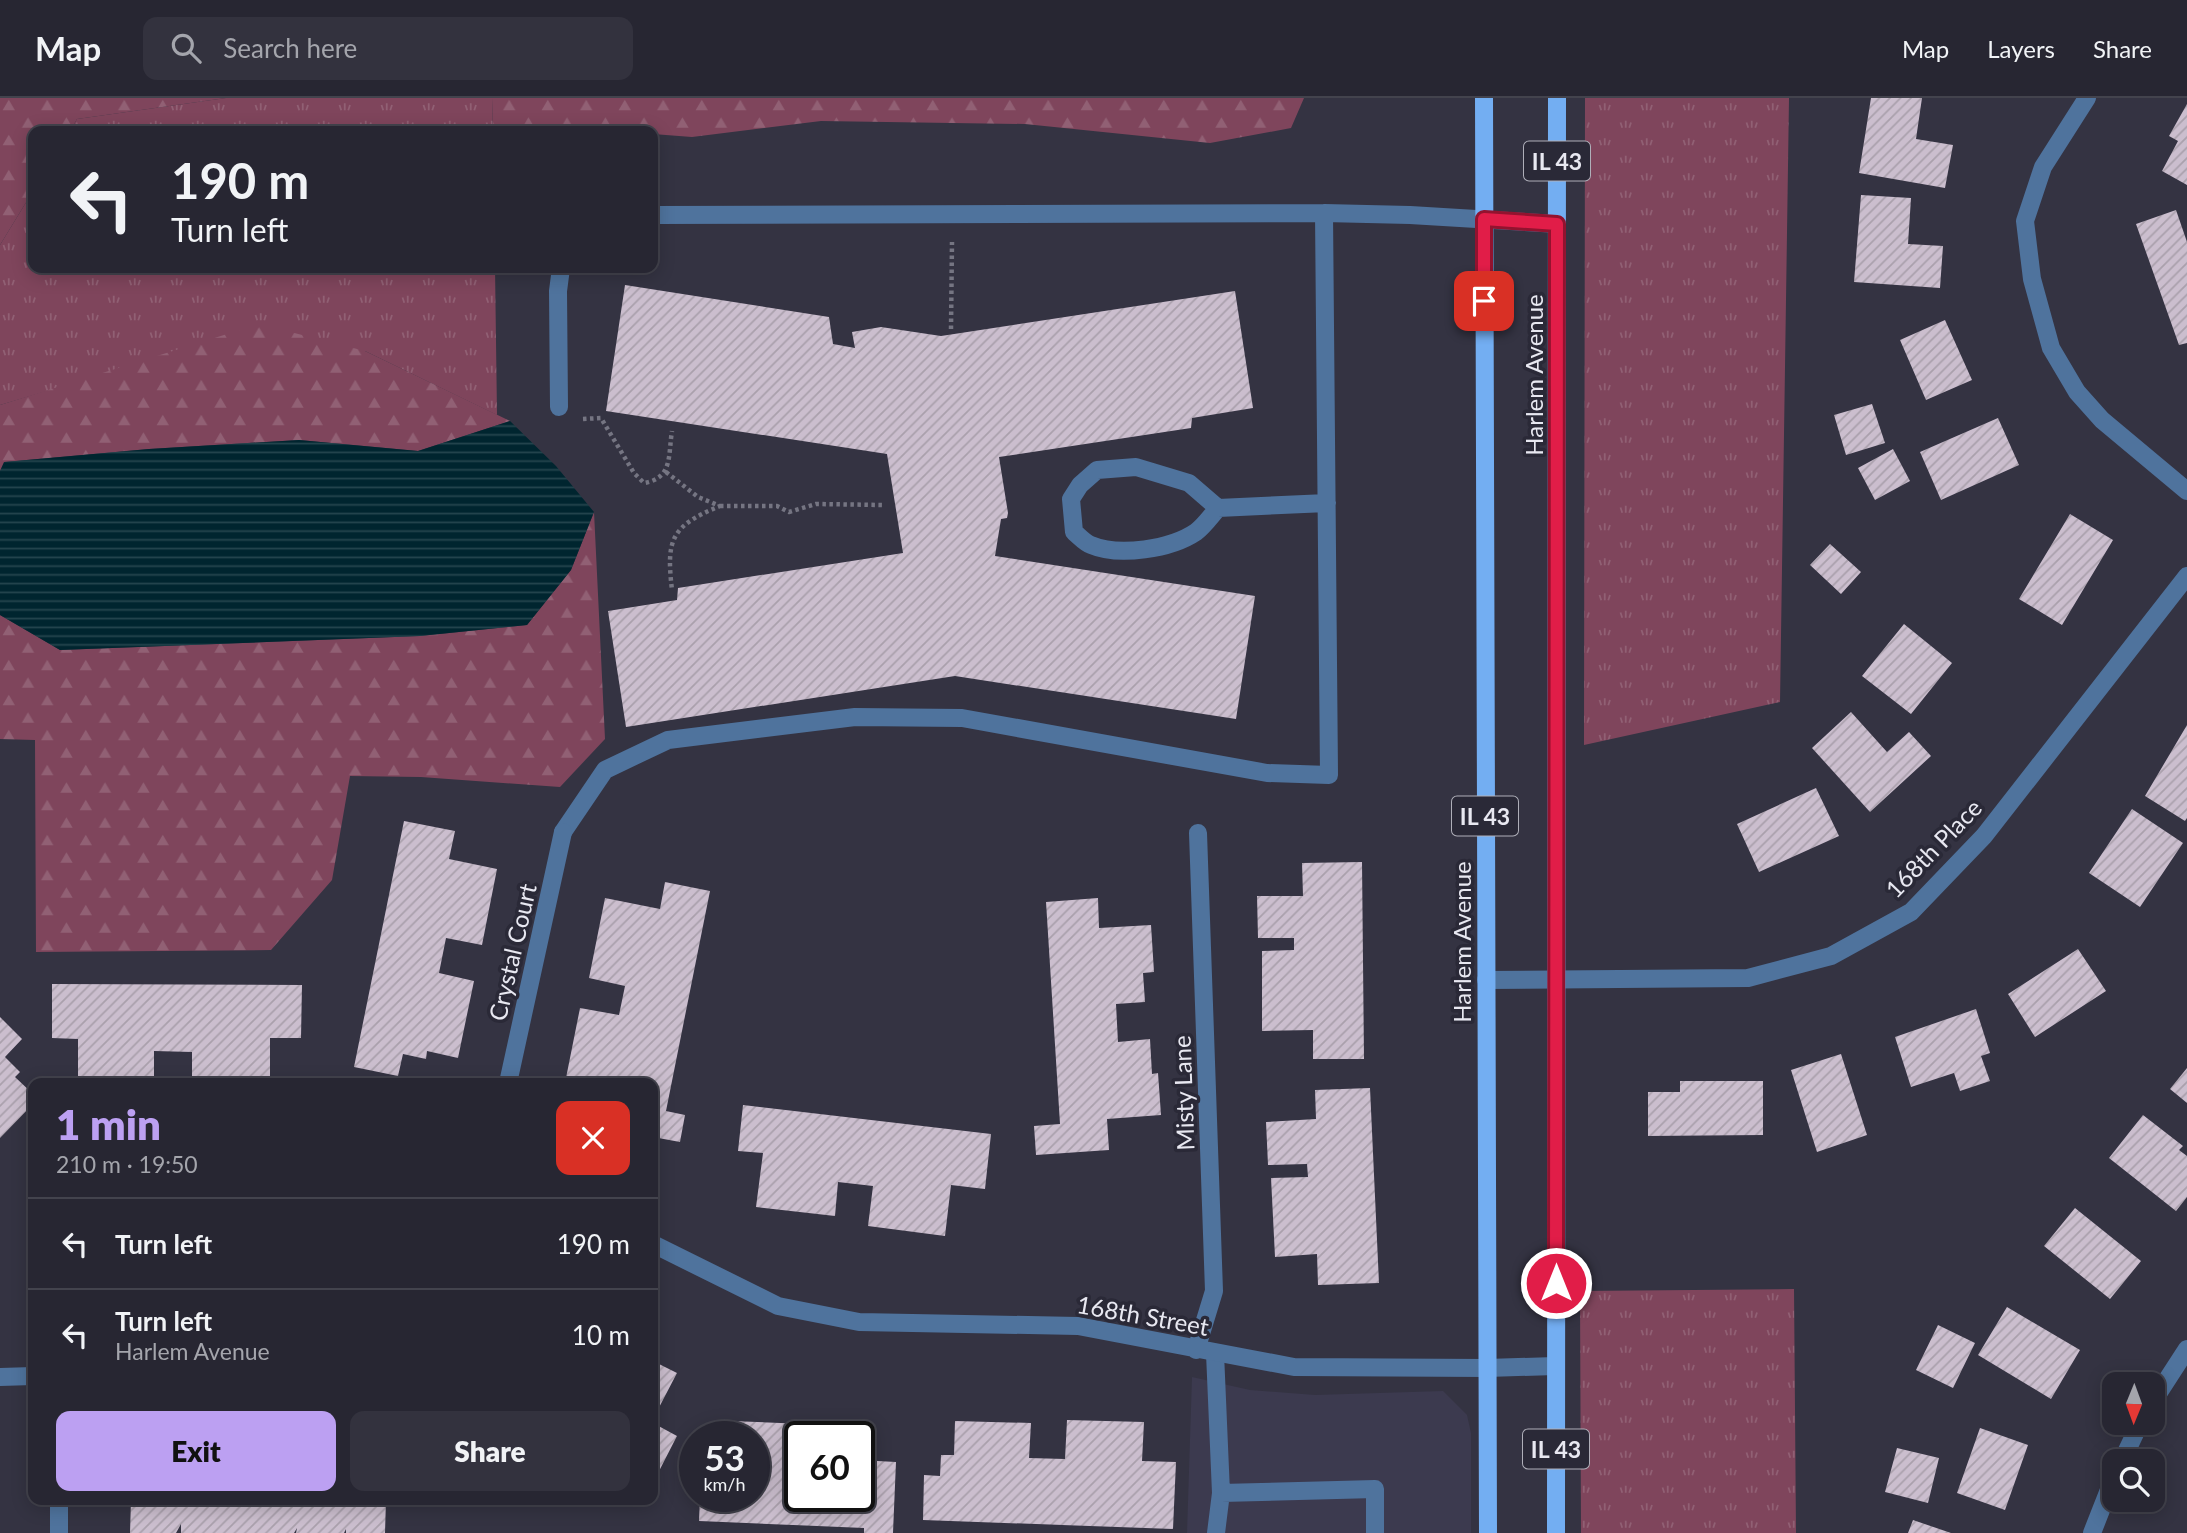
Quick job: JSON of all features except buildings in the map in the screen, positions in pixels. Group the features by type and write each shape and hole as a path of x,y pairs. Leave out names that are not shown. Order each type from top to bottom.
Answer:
{"main road":[{"name":"Harlem Avenue","path":"1484,98 1488,1533"},
{"name":"Harlem Avenue","path":"1556,1533 1557,98"}],"street":[{"path":"2087,98 2043,167 2025,221 2032,279 2051,348 2077,393 2102,420 2187,491"},
{"path":"1218,508 1197,531 1173,543 1139,550 1107,550 1088,545 1074,532 1071,499 1080,485 1097,470 1136,467 1189,483 1218,508 1327,503 1324,213"},
{"path":"658,215 1324,213 1557,224"},
{"path":"559,407 558,291 560,273"},
{"name":"Crystal Court","path":"509,1078 564,832 605,770 668,740 855,717 962,718 1266,773 1329,775 1327,503"},
{"name":"168th Place","path":"1486,981 1748,978 1831,956 1911,912 1984,836 2187,576"},
{"name":"Misty Lane","path":"1196,1350 1214,1291 1198,833"},
{"name":"168th Street","path":"658,1246 778,1306 859,1322 1078,1326 1294,1367 1555,1366"},
{"path":"2165,1382 2187,1349"},
{"path":"1215,1353 1221,1493 1216,1533"},
{"path":"0,1377 28,1376"},
{"path":"1221,1493 1375,1489 1375,1533"},
{"path":"59,1505 60,1533"},
{"path":"2092,1533 2102,1508"}],"path":[{"path":"951,329 952,239"},
{"path":"580,419 601,418 634,473 644,483 659,481 666,472 672,431"},
{"path":"666,472 698,497 720,506 777,506 789,512 816,504 883,505"},
{"path":"672,590 669,547 677,533 696,516 720,506"}],"shaded area":[{"path":"1192,1377 1250,1390 1315,1395 1443,1391 1467,1415 1471,1433 1471,1533 1187,1533"}],"green space":[{"path":"0,98 226,98 77,119 73,126 28,126 28,199 0,245"},
{"path":"226,98 492,98 493,126 73,126 77,119"},
{"path":"492,98 1304,98 1291,128 1210,143 1025,124 821,121 692,137 658,134 658,126 493,126"},
{"path":"1585,98 1789,98 1780,702 1584,745"},
{"path":"28,199 28,273 495,273 497,415 365,351 87,379 0,405 0,245"},
{"path":"259,324 365,351 510,421 418,451 299,440 149,449 5,462 0,471 0,405"},
{"path":"594,512 605,739 560,787 421,777 350,776 332,880 271,950 36,952 35,740 0,739 0,615 60,650 420,636 527,625 571,570"},
{"path":"1794,1289 1796,1533 1581,1533 1580,1291"}],"water":[{"path":"510,421 556,466 594,512 571,570 527,625 420,636 60,650 0,615 0,471 4,462 149,449 299,440 418,451"}],"route":[{"path":"1484,301 1484,219 1557,224 1556,1283"}]}
